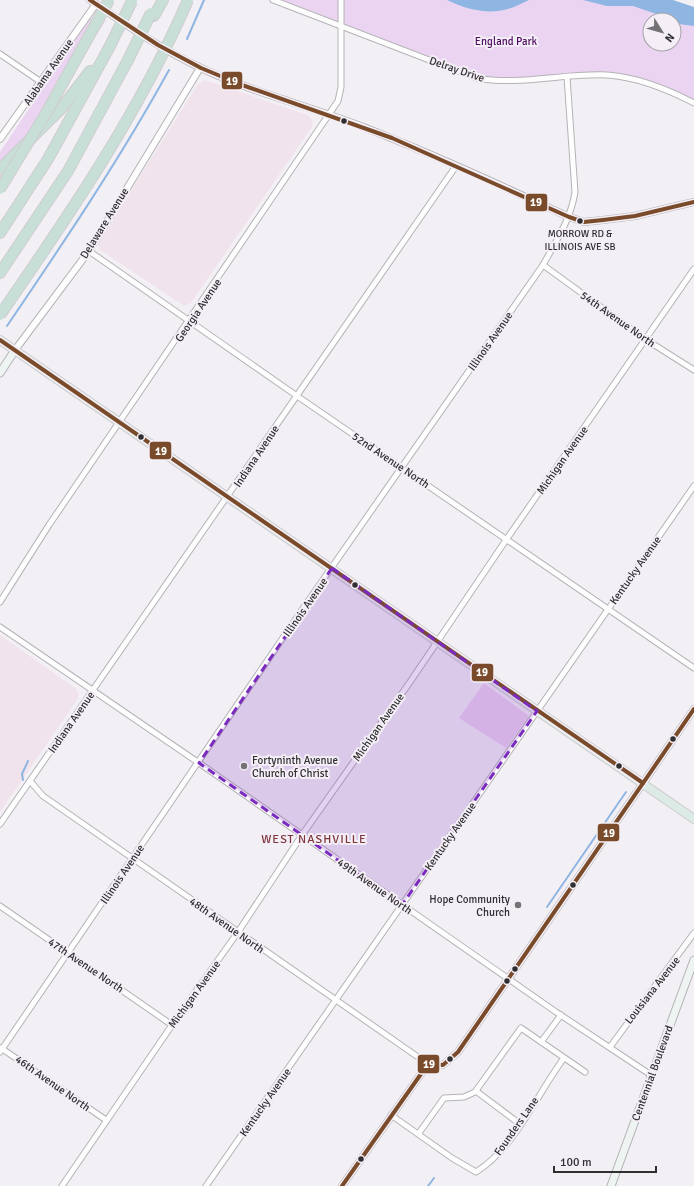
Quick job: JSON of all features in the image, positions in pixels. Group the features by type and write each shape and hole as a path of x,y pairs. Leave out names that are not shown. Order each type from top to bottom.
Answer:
{"highway":[{"path":"0,189 45,115 109,0"},
{"path":"152,15 157,0"},
{"path":"0,273 68,171 152,15 163,0"},
{"path":"0,315 98,170 147,86 188,0"},
{"path":"0,232 48,159 133,1"},
{"path":"0,169 60,110 110,46"},
{"path":"0,281 27,234"}],"main road":[{"path":"0,340 694,819"},
{"name":"Delaware Avenue","path":"0,373 15,350"},
{"name":"Centennial Boulevard","path":"611,1186 694,960"}],"street":[{"name":"Delray Drive","path":"273,0 476,78 507,81 605,75 628,78 671,92 694,103"},
{"name":"Georgia Avenue","path":"0,602 49,526 331,114 338,101 341,87 341,0"},
{"path":"93,2 162,47 200,68 262,92 331,114 392,138 569,217 584,222 635,216 694,202"},
{"name":"Alabama Avenue","path":"0,139 41,82 93,2"},
{"path":"0,54 41,82"},
{"name":"Delaware Avenue","path":"15,350 88,251 200,68"},
{"name":"Illinois Avenue","path":"1,1049 332,568 543,265 569,217 574,200 575,176 567,77"},
{"name":"Indiana Avenue","path":"0,824 93,692 126,640 228,497 456,166"},
{"name":"52nd Avenue North","path":"88,251 694,668"},
{"name":"54th Avenue North","path":"543,265 646,339 694,370"},
{"name":"Michigan Avenue","path":"62,1186 106,1120 238,932 302,835 437,642 694,268"},
{"name":"Kentucky Avenue","path":"206,1186 694,486"},
{"name":"49th Avenue North","path":"0,627 199,763 561,1015 651,1075"},
{"path":"342,1186 428,1064 443,1065 458,1052 694,709"},
{"name":"48th Avenue North","path":"30,781 43,796 335,1001 428,1064"},
{"name":"47th Avenue North","path":"0,906 172,1025"},
{"name":"Louisiana Avenue","path":"610,1047 694,933"},
{"path":"541,1042 561,1015"},
{"path":"419,1134 444,1098 464,1097 476,1091 521,1028 585,1072"},
{"name":"46th Avenue North","path":"1,1049 106,1120"},
{"name":"Founders Lane","path":"391,1116 452,1158 476,1172 489,1164 520,1124 564,1058"},
{"path":"476,1091 520,1124"}],"highlighted area":[{"path":"332,568 537,711 402,905 199,763"}],"shaded area":[{"path":"205,80 308,115 313,121 312,127 191,303 184,306 100,250 98,243 198,84"},
{"path":"0,635 75,688 79,694 77,700 0,812"}],"green space":[{"name":"England Park","path":"273,0 647,0 694,10 694,103 682,97 617,76 485,80"},
{"path":"90,18 106,20 0,185 0,152"},
{"path":"484,683 529,716 506,748 459,718"}],"water":[{"path":"447,0 529,0 500,11 485,11 461,6"},
{"path":"583,0 673,0 694,7 694,26 682,24 682,12 651,12 633,6 607,6"}],"waterway":[{"path":"187,39 204,0"},
{"path":"7,326 111,168 169,70"},
{"path":"23,780 22,774 28,761"},
{"path":"547,907 626,792"},
{"path":"428,1186 434,1178"}],"transit line":[{"name":"19","path":"90,0 158,45 201,68 242,85 392,138 569,217 584,222 603,220 635,216 694,202"},
{"name":"19","path":"0,340 643,783"},
{"name":"19","path":"342,1186 428,1064 443,1065 458,1052 694,709"}],"place":[{"name":"MORROW RD & ILLINOIS AVE SB","path":"580,221"},
{"name":"Fortyninth Avenue Church of Christ","path":"244,766"},
{"name":"Hope Community Church","path":"518,905"}],"district":[{"name":"WEST NASHVILLE","path":"314,839"}]}
